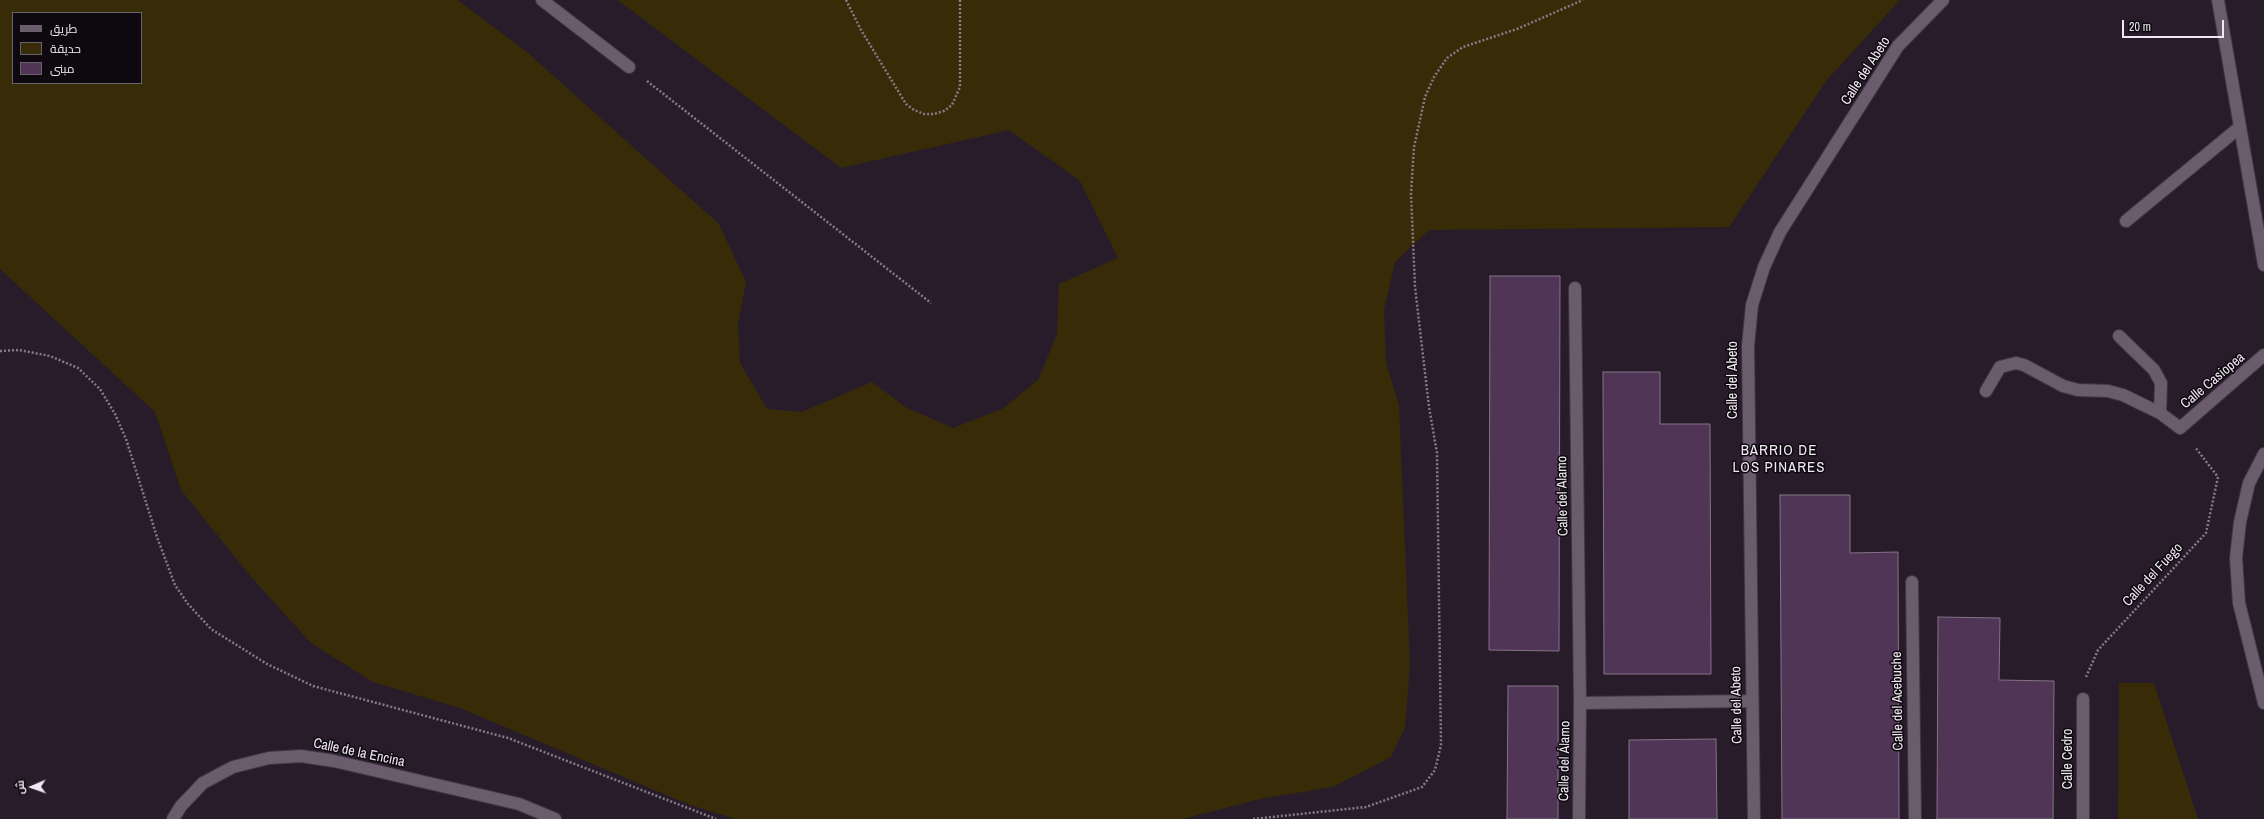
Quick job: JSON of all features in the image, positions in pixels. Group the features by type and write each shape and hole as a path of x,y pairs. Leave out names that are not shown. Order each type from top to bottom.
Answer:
{"street":[{"path":"542,0 629,67"},
{"name":"Calle del Abeto","path":"1754,819 1748,346 1752,305 1764,267 1780,232 1898,46 1943,0"},
{"path":"2218,0 2264,266"},
{"path":"2126,221 2240,127"},
{"name":"Calle del Alamo","path":"1575,288 1580,703"},
{"path":"2119,336 2154,370 2161,383 2160,413"},
{"name":"Calle Casiopea","path":"2180,428 2264,355"},
{"path":"1986,391 2000,367 2016,363 2024,365 2063,386 2078,390 2092,389 2116,393 2160,413 2180,428"},
{"path":"2264,454 2249,483 2240,522 2236,558 2239,603 2264,703"},
{"name":"Calle del Acebuche","path":"1912,582 1915,819"},
{"name":"Calle Cedro","path":"2083,698 2083,819"},
{"path":"1580,703 1752,701"},
{"name":"Calle del Álamo","path":"1579,819 1580,703"},
{"name":"Calle de la Encina","path":"173,819 181,806 203,783 233,767 269,758 301,756 334,761 519,804 555,819"}],"path":[{"path":"846,0 861,30 906,104 914,110 924,114 934,114 944,111 952,105 960,87 960,0"},
{"path":"1253,819 1366,807 1422,787 1435,770 1441,746 1437,453 1429,407 1415,287 1411,194 1414,147 1425,97 1434,77 1447,58 1463,47 1517,29 1583,0"},
{"path":"629,67 931,303"},
{"path":"0,351 20,350 50,356 78,368 100,389 115,414 126,439 157,537 175,585 188,604 211,629 267,664 313,686 508,738 716,819"},
{"name":"Calle del Fuego","path":"2083,698 2087,673 2098,650 2206,533 2218,477 2180,428"}],"green space":[{"path":"0,0 458,0 528,53 719,224 746,282 738,323 740,363 767,409 802,412 872,382 907,408 953,428 1002,409 1038,380 1057,334 1059,284 1118,258 1080,181 1009,130 841,168 618,0 1900,0 1826,81 1729,227 1429,230 1395,262 1384,310 1386,362 1399,406 1410,665 1405,727 1391,757 1333,787 1260,799 1183,819 736,819 690,805 460,708 373,682 311,643 252,578 181,490 155,412 0,269"},
{"path":"2119,683 2154,683 2198,819 2118,819"}],"building":[{"path":"1490,276 1560,276 1559,651 1489,650"},
{"path":"1603,372 1660,372 1660,424 1710,424 1711,674 1604,674"},
{"path":"1780,495 1850,495 1850,553 1898,552 1899,819 1782,819"},
{"path":"1938,617 2000,618 1999,680 2054,681 2053,819 1937,819"},
{"path":"1508,686 1558,686 1558,819 1507,819"},
{"path":"1716,739 1717,819 1629,819 1629,740"}],"district":[{"name":"BARRIO DE LOS PINARES","path":"1779,460"}]}
